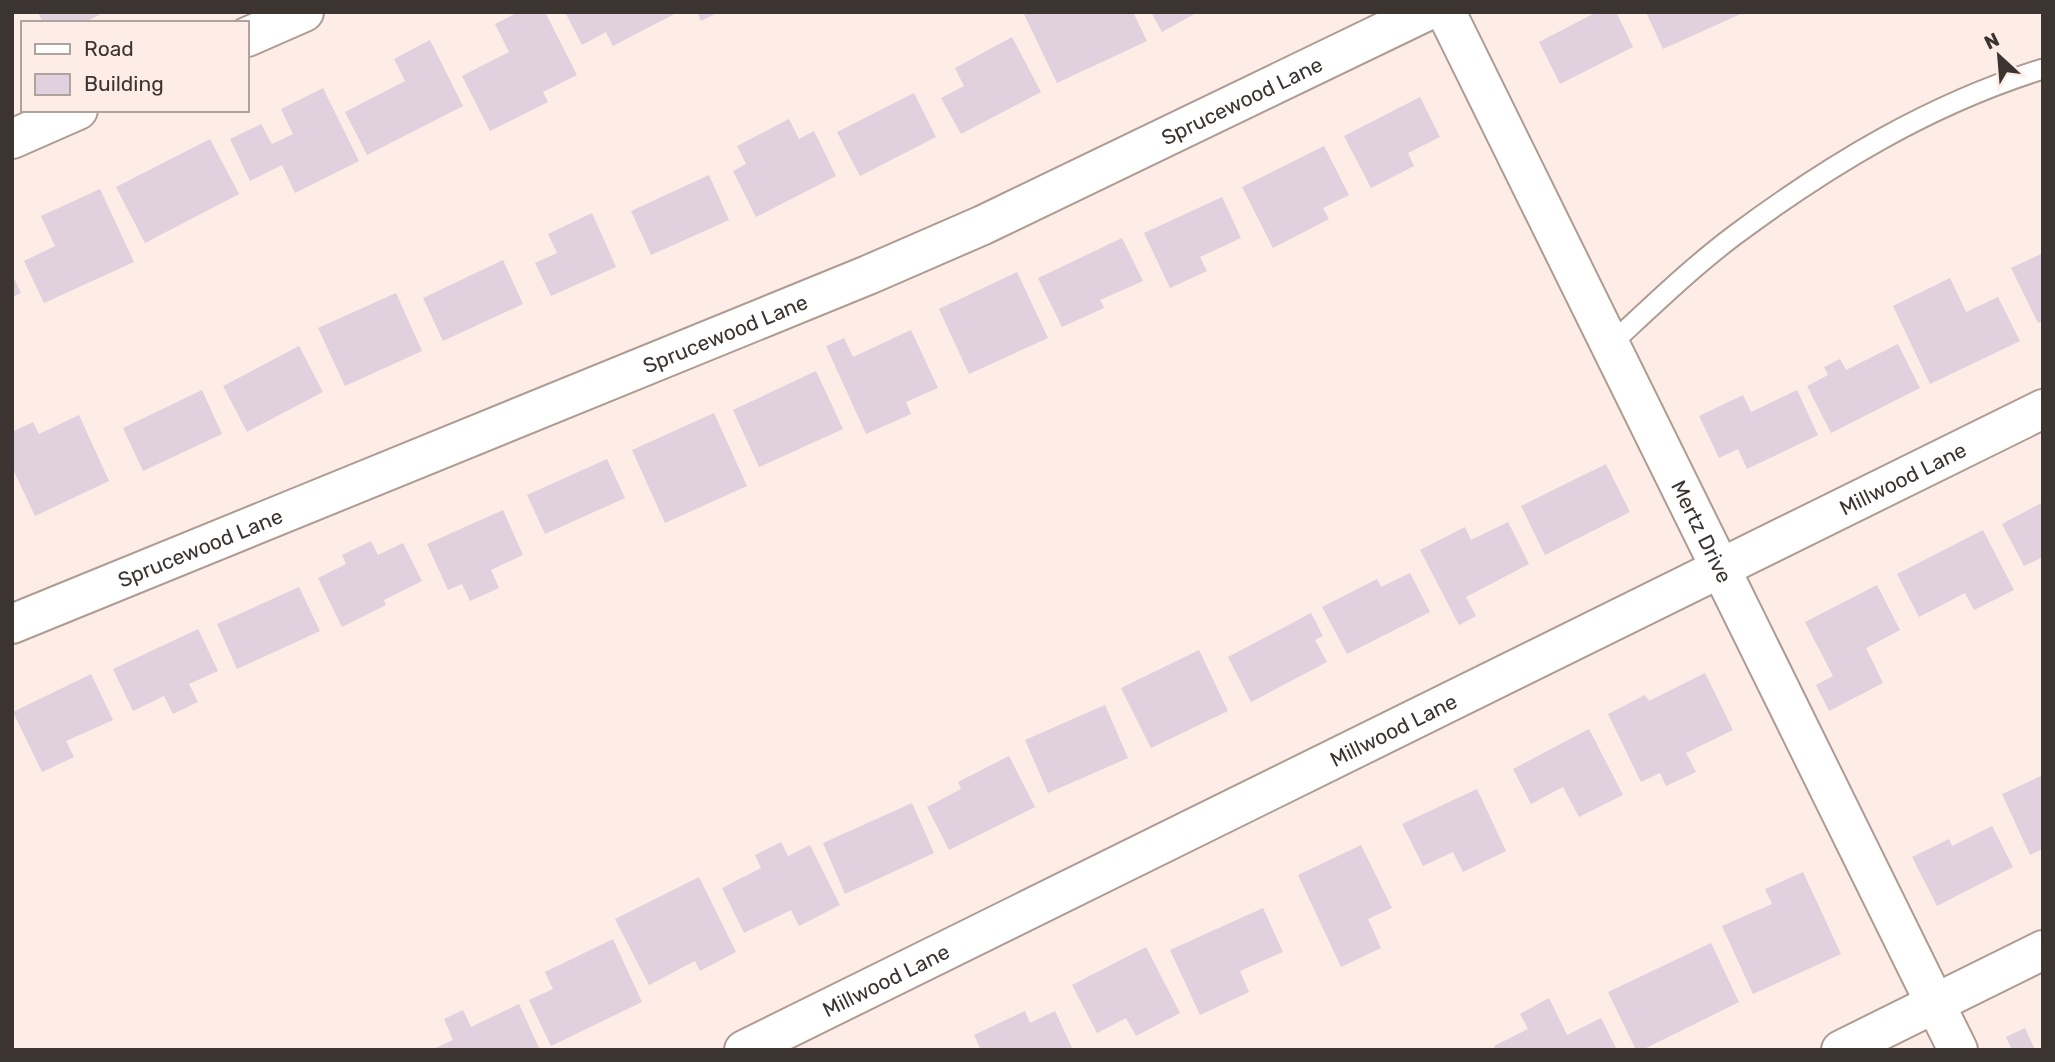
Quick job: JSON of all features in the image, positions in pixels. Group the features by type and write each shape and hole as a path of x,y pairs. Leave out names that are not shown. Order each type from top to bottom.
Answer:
{"street":[{"path":"248,37 304,12"},
{"name":"Sprucewood Lane","path":"12,624 868,275 995,219 1425,12"},
{"name":"Mertz Drive","path":"1446,12 1958,1050"},
{"path":"12,139 73,112"},
{"name":"Millwood Lane","path":"744,1050 2043,409"},
{"path":"1841,1050 2043,950"}],"lane":[{"path":"1611,344 1733,236 1878,139 1930,112 2043,69"}],"building":[{"path":"38,12 105,12 87,21 42,21"},
{"path":"518,12 545,12 577,75 543,92 548,102 490,131 462,76 509,52 495,24"},
{"path":"565,12 678,12 613,46 606,32 582,45"},
{"path":"697,12 719,12 701,21"},
{"path":"1023,12 1133,12 1147,41 1057,83"},
{"path":"1151,12 1198,12 1162,32"},
{"path":"1597,12 1616,12 1633,47 1560,84 1539,42"},
{"path":"1646,12 1745,12 1663,49"},
{"path":"1012,37 1041,92 961,134 941,98 964,86 955,68"},
{"path":"430,40 463,106 367,155 345,112 405,81 394,59"},
{"path":"323,88 359,161 295,193 282,165 250,181 230,139 261,124 272,144 293,134 281,109"},
{"path":"914,93 936,137 860,176 837,132"},
{"path":"1420,97 1440,137 1408,153 1414,166 1371,188 1344,136"},
{"path":"789,119 799,139 814,131 836,176 756,217 733,171 746,164 737,146"},
{"path":"210,139 239,194 145,243 116,187"},
{"path":"1324,146 1349,195 1323,208 1329,219 1273,248 1242,187"},
{"path":"709,175 729,220 651,255 631,211"},
{"path":"100,189 134,262 44,303 24,261 55,246 41,216"},
{"path":"1222,197 1241,238 1200,257 1207,271 1170,288 1144,233"},
{"path":"592,213 616,267 551,296 535,263 557,253 548,234"},
{"path":"1122,238 1143,281 1100,300 1104,308 1062,327 1038,278"},
{"path":"2043,253 2043,321 2038,323 2011,268"},
{"path":"503,260 523,304 443,341 423,298"},
{"path":"1017,272 1048,338 969,374 939,309"},
{"path":"12,274 21,293 12,297"},
{"path":"1950,278 1966,312 1998,297 2020,341 1930,384 1893,306"},
{"path":"396,293 422,351 345,386 318,328"},
{"path":"911,330 938,388 906,402 911,414 866,434 826,346 844,338 853,357"},
{"path":"1898,344 1920,388 1831,433 1807,386 1828,375 1824,367 1840,359 1846,370"},
{"path":"299,346 323,392 247,432 223,386"},
{"path":"816,371 843,429 759,467 733,410"},
{"path":"202,390 222,434 143,471 123,428"},
{"path":"1797,390 1818,435 1747,469 1738,449 1719,458 1699,416 1743,395 1751,412"},
{"path":"714,413 747,486 665,523 632,450"},
{"path":"79,415 109,481 35,516 12,467 12,432 33,422 39,434"},
{"path":"607,459 625,498 545,534 527,495"},
{"path":"1606,464 1630,512 1545,555 1521,506"},
{"path":"2043,502 2043,557 2024,566 2002,524"},
{"path":"503,510 523,555 491,570 499,588 470,601 462,584 448,590 427,544"},
{"path":"1508,522 1529,564 1466,597 1476,616 1459,625 1420,550 1465,527 1471,540"},
{"path":"1983,530 2014,590 1974,610 1965,593 1919,617 1897,574"},
{"path":"371,541 378,555 403,543 422,581 384,600 386,605 342,627 318,578 346,564 342,555"},
{"path":"1410,573 1430,612 1347,654 1322,607 1377,579 1381,587"},
{"path":"1877,585 1900,630 1866,648 1883,683 1829,711 1816,685 1833,676 1805,622"},
{"path":"299,587 320,631 237,669 217,624"},
{"path":"1311,613 1323,636 1315,640 1327,662 1251,702 1228,657"},
{"path":"198,629 218,671 189,684 198,702 173,714 164,696 133,711 113,669"},
{"path":"1199,650 1228,711 1151,748 1121,688"},
{"path":"1705,673 1733,730 1686,753 1696,772 1666,786 1660,773 1641,782 1608,714 1645,695 1649,701"},
{"path":"91,674 113,720 66,741 74,757 42,772 13,712"},
{"path":"1105,705 1128,758 1048,793 1025,740"},
{"path":"1589,729 1623,795 1579,817 1563,787 1531,804 1513,769"},
{"path":"1009,756 1035,807 949,850 927,807 961,789 958,782"},
{"path":"2043,775 2043,849 2030,855 2002,794"},
{"path":"1477,789 1506,851 1463,872 1453,852 1423,866 1402,824"},
{"path":"912,803 934,853 845,894 823,843"},
{"path":"1992,826 2013,867 1937,906 1912,857 1949,839 1952,846"},
{"path":"781,842 788,856 810,845 840,905 799,926 791,910 744,933 722,888 761,868 755,855"},
{"path":"1361,845 1392,908 1368,919 1381,948 1341,967 1298,875"},
{"path":"1803,872 1841,954 1753,994 1722,926 1772,904 1765,889"},
{"path":"699,877 736,952 700,971 695,961 649,985 615,919"},
{"path":"1263,908 1283,952 1240,971 1249,992 1200,1015 1170,950"},
{"path":"613,939 642,1002 551,1046 529,1000 553,989 545,972"},
{"path":"1711,943 1739,1002 1642,1050 1636,1050 1608,992"},
{"path":"1146,947 1180,1013 1136,1036 1126,1018 1097,1033 1072,985"},
{"path":"1549,998 1567,1035 1601,1018 1617,1050 1496,1050 1494,1046 1528,1029 1520,1014"},
{"path":"519,1004 540,1050 431,1050 453,1040 444,1019 463,1010 471,1027"},
{"path":"1025,1011 1030,1023 1055,1011 1073,1050 981,1050 974,1035"},
{"path":"2025,1028 2035,1050 2012,1050 2006,1037"}]}
